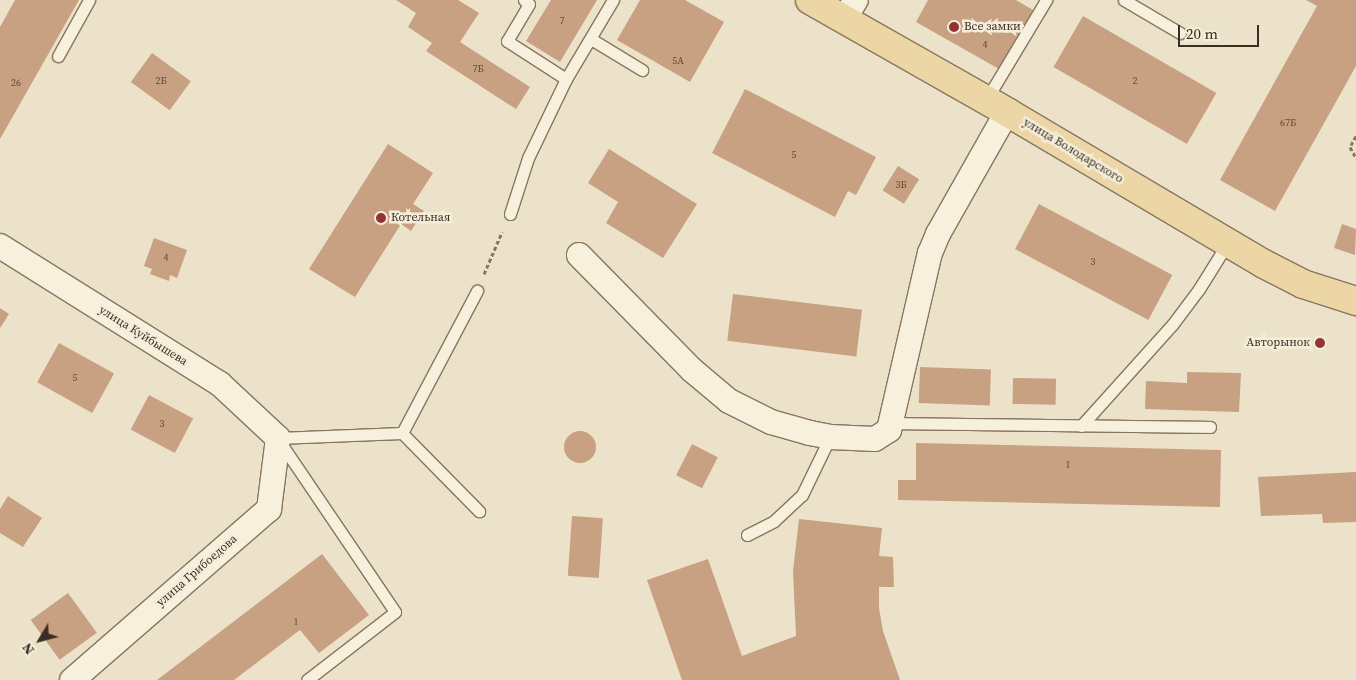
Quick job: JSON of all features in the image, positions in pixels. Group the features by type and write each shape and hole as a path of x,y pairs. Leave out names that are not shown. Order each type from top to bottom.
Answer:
{"main road":[{"name":"улица Володарского","path":"810,0 850,10 996,106 1227,244 1303,284 1347,298"}],"street":[{"path":"579,255 692,370 729,401 771,422 830,437 875,439 890,430 930,253 996,106"},
{"name":"улица Куйбышева","path":"0,246 220,384 278,438"},
{"name":"улица Грибоедова","path":"72,680 268,509 278,438"}],"lane":[{"path":"58,56 89,0"},
{"path":"524,0 529,4 507,41 566,79"},
{"path":"510,214 528,158 566,79 613,0"},
{"path":"996,106 1046,0"},
{"path":"1124,0 1180,33"},
{"path":"591,39 642,70"},
{"path":"1081,426 1172,324 1199,289 1227,244"},
{"path":"402,433 478,291"},
{"path":"891,423 1210,427"},
{"path":"278,438 402,433 479,511"},
{"path":"747,535 774,521 802,495 830,437"},
{"path":"278,438 395,612 307,680"}],"path":[{"path":"1356,136 1350,147 1356,158"},
{"path":"478,291 510,214"}],"building":[{"path":"15,0 79,0 0,139 0,27"},
{"path":"396,0 458,0 479,13 460,42 530,87 516,109 426,51 432,43 408,27 416,13"},
{"path":"551,0 597,0 560,62 526,41"},
{"path":"640,0 685,0 724,22 690,82 617,40"},
{"path":"928,0 1016,0 1033,10 999,69 916,22"},
{"path":"1306,0 1356,0 1356,66 1275,211 1220,180 1317,6"},
{"path":"1083,16 1216,93 1187,144 1054,67"},
{"path":"152,53 191,81 170,110 131,82"},
{"path":"745,89 876,157 856,195 848,191 835,217 712,153"},
{"name":"Котельная","path":"388,144 433,173 413,204 424,211 411,231 401,224 355,297 309,269"},
{"path":"609,149 697,204 663,258 606,223 618,202 588,183"},
{"path":"898,166 919,179 904,204 883,191"},
{"path":"1039,204 1172,275 1148,320 1015,249"},
{"path":"1342,224 1356,229 1355,255 1334,248"},
{"path":"154,238 187,250 177,278 170,275 169,281 150,274 152,269 144,266"},
{"path":"733,294 862,310 856,356 727,341"},
{"path":"0,308 9,314 0,328"},
{"path":"59,343 114,374 92,413 37,382"},
{"path":"920,367 991,369 990,405 919,403"},
{"path":"1187,372 1241,373 1239,412 1145,409 1146,381 1187,383"},
{"path":"1013,378 1056,379 1056,405 1013,404"},
{"path":"149,395 193,418 175,453 131,429"},
{"path":"580,431 586,432 591,436 595,441 595,453 591,458 586,462 580,463 574,462 569,458 565,453 564,447 565,441 569,436 574,432"},
{"path":"916,443 1221,450 1220,507 898,500 898,480 916,480"},
{"path":"692,444 718,457 702,488 676,475"},
{"path":"1356,472 1356,522 1323,523 1322,514 1261,516 1258,477"},
{"path":"8,496 42,518 23,547 0,533 0,509"},
{"path":"572,516 603,518 599,578 568,576"},
{"path":"799,519 882,528 879,556 893,557 894,587 879,587 879,608 883,631 900,680 682,680 647,580 708,559 742,656 796,636 793,571"},
{"path":"322,554 369,615 319,653 300,630 234,680 157,680"},
{"path":"68,593 97,633 60,660 31,620"}],"place":[{"name":"Все замки","path":"954,27"},
{"name":"Котельная","path":"381,218"},
{"name":"Авторынок","path":"1320,343"}]}
